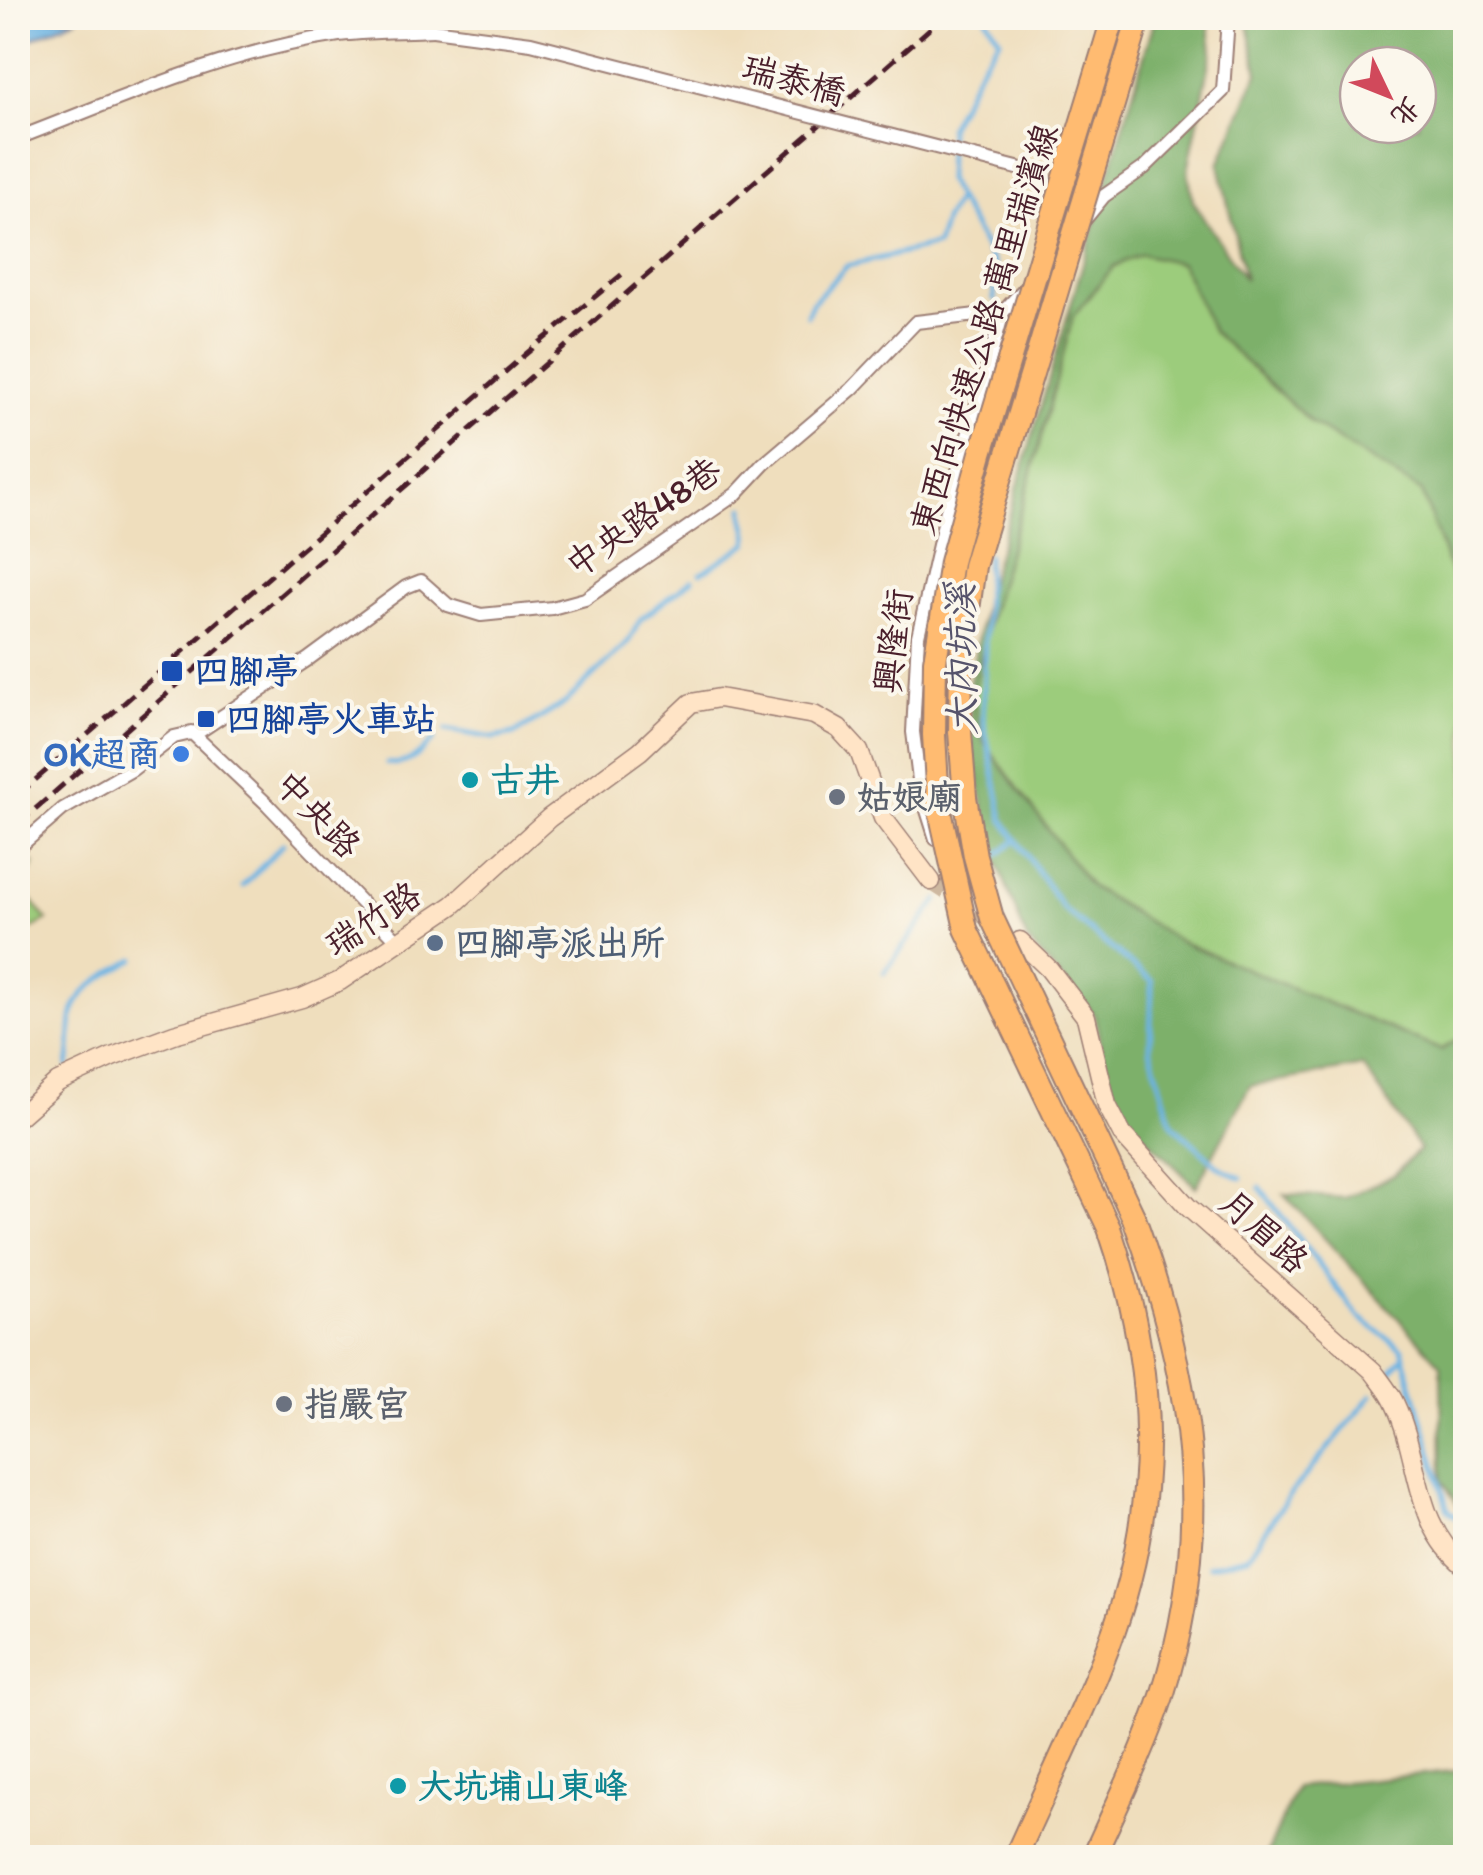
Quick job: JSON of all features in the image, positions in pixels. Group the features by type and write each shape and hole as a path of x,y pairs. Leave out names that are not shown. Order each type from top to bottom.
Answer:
{"highway":[{"name":"東西向快速公路 萬里瑞濱線","path":"1015,1858 1108,1648 1128,1584 1141,1526 1148,1404 1130,1288 1109,1228 966,928 938,802 935,661 951,562 981,453 1114,18"},
{"name":"東西向快速公路 萬里瑞濱線","path":"1094,1858 1162,1694 1180,1623 1190,1560 1190,1433 1176,1351 1134,1218 992,918 967,812 960,732 960,660 974,566 1139,18"}],"street":[{"name":"興隆街","path":"949,890 920,788 915,750 918,636 947,510 1003,312 1104,196 1144,168 1223,92 1228,18"},
{"name":"瑞泰橋","path":"18,138 179,76 256,54 333,36 433,30 530,43 1104,196"},
{"path":"1027,173 1050,197 1059,226 1054,257"},
{"name":"中央路48巷","path":"191,732 200,731 406,587 421,581 448,605 480,615 552,608 586,600 736,494 764,464 852,389 916,322 1003,312"},
{"name":"瑞竹路","path":"18,1117 58,1082 112,1057 174,1034 302,998 340,981 453,905 549,818 640,752 691,703 719,698 814,715 839,729 858,751 882,818 931,881"},
{"path":"18,848 63,809 133,768 174,737 191,732"},
{"name":"中央路","path":"191,732 268,805 399,942"},
{"name":"月眉路","path":"1020,941 1049,969 1086,1017 1106,1104 1122,1134 1188,1206 1373,1371 1394,1402 1405,1432 1418,1494 1437,1534 1466,1567"}],"green space":[{"path":"1155,18 1208,18 1212,51 1188,170 1193,202 1245,280 1219,164 1258,73 1247,18 1465,18 1465,612 1422,492 1312,423 1213,332 1181,263 1141,254 1114,266 1073,316 990,615 973,697 983,741 1090,886 1179,941 1441,1050 1465,1035 1465,1516 1442,1480 1441,1365 1284,1194 1345,1198 1394,1175 1420,1149 1363,1066 1250,1086 1196,1187 1113,1105 1094,1015 1027,940 990,843 973,752 968,691 986,594"},
{"path":"1141,254 1181,263 1213,332 1312,423 1422,492 1465,612 1465,1035 1441,1050 1179,941 1090,886 983,741 973,697 990,615 1073,316 1114,266"},
{"path":"24,851 34,864 23,889 47,920 18,936 18,857"},
{"path":"1465,1770 1465,1857 1266,1857 1296,1787"}],"water":[{"path":"18,18 78,18 18,45"}],"waterway":[{"name":"大內坑溪","path":"986,18 1000,39 983,62 949,127 947,180 994,264 994,299"},
{"path":"807,315 812,303 847,266 937,245 945,218 957,198"},
{"path":"701,573 748,543 744,508"},
{"name":"大內坑溪","path":"987,556 983,718 1003,820 1063,909 1152,981 1150,1049 1172,1124 1219,1167 1241,1178"},
{"path":"446,730 494,738 514,734 565,703 628,642 641,619 692,580"},
{"path":"387,763 408,761 435,738"},
{"path":"984,865 1017,840"},
{"path":"243,886 283,844"},
{"path":"884,973 938,900"},
{"path":"68,1066 72,1018 80,998 135,959"},
{"name":"大內坑溪","path":"1260,1188 1359,1317 1402,1349 1448,1510 1466,1526"},
{"path":"1391,1372 1404,1356"},
{"path":"1209,1566 1248,1557 1287,1498 1372,1395"}],"tunnel":[{"path":"931,881 997,924"}],"railway":[{"path":"18,824 942,18"},
{"path":"18,795 626,271"}],"place":[{"name":"四腳亭","path":"172,671"},
{"name":"四腳亭火車站","path":"206,719"},
{"name":"OK超商","path":"181,754"},
{"name":"古井","path":"470,780"},
{"name":"姑娘廟","path":"837,797"},
{"name":"四腳亭派出所","path":"435,943"},
{"name":"指嚴宮","path":"284,1404"},
{"name":"大坑埔山東峰","path":"398,1786"}]}
